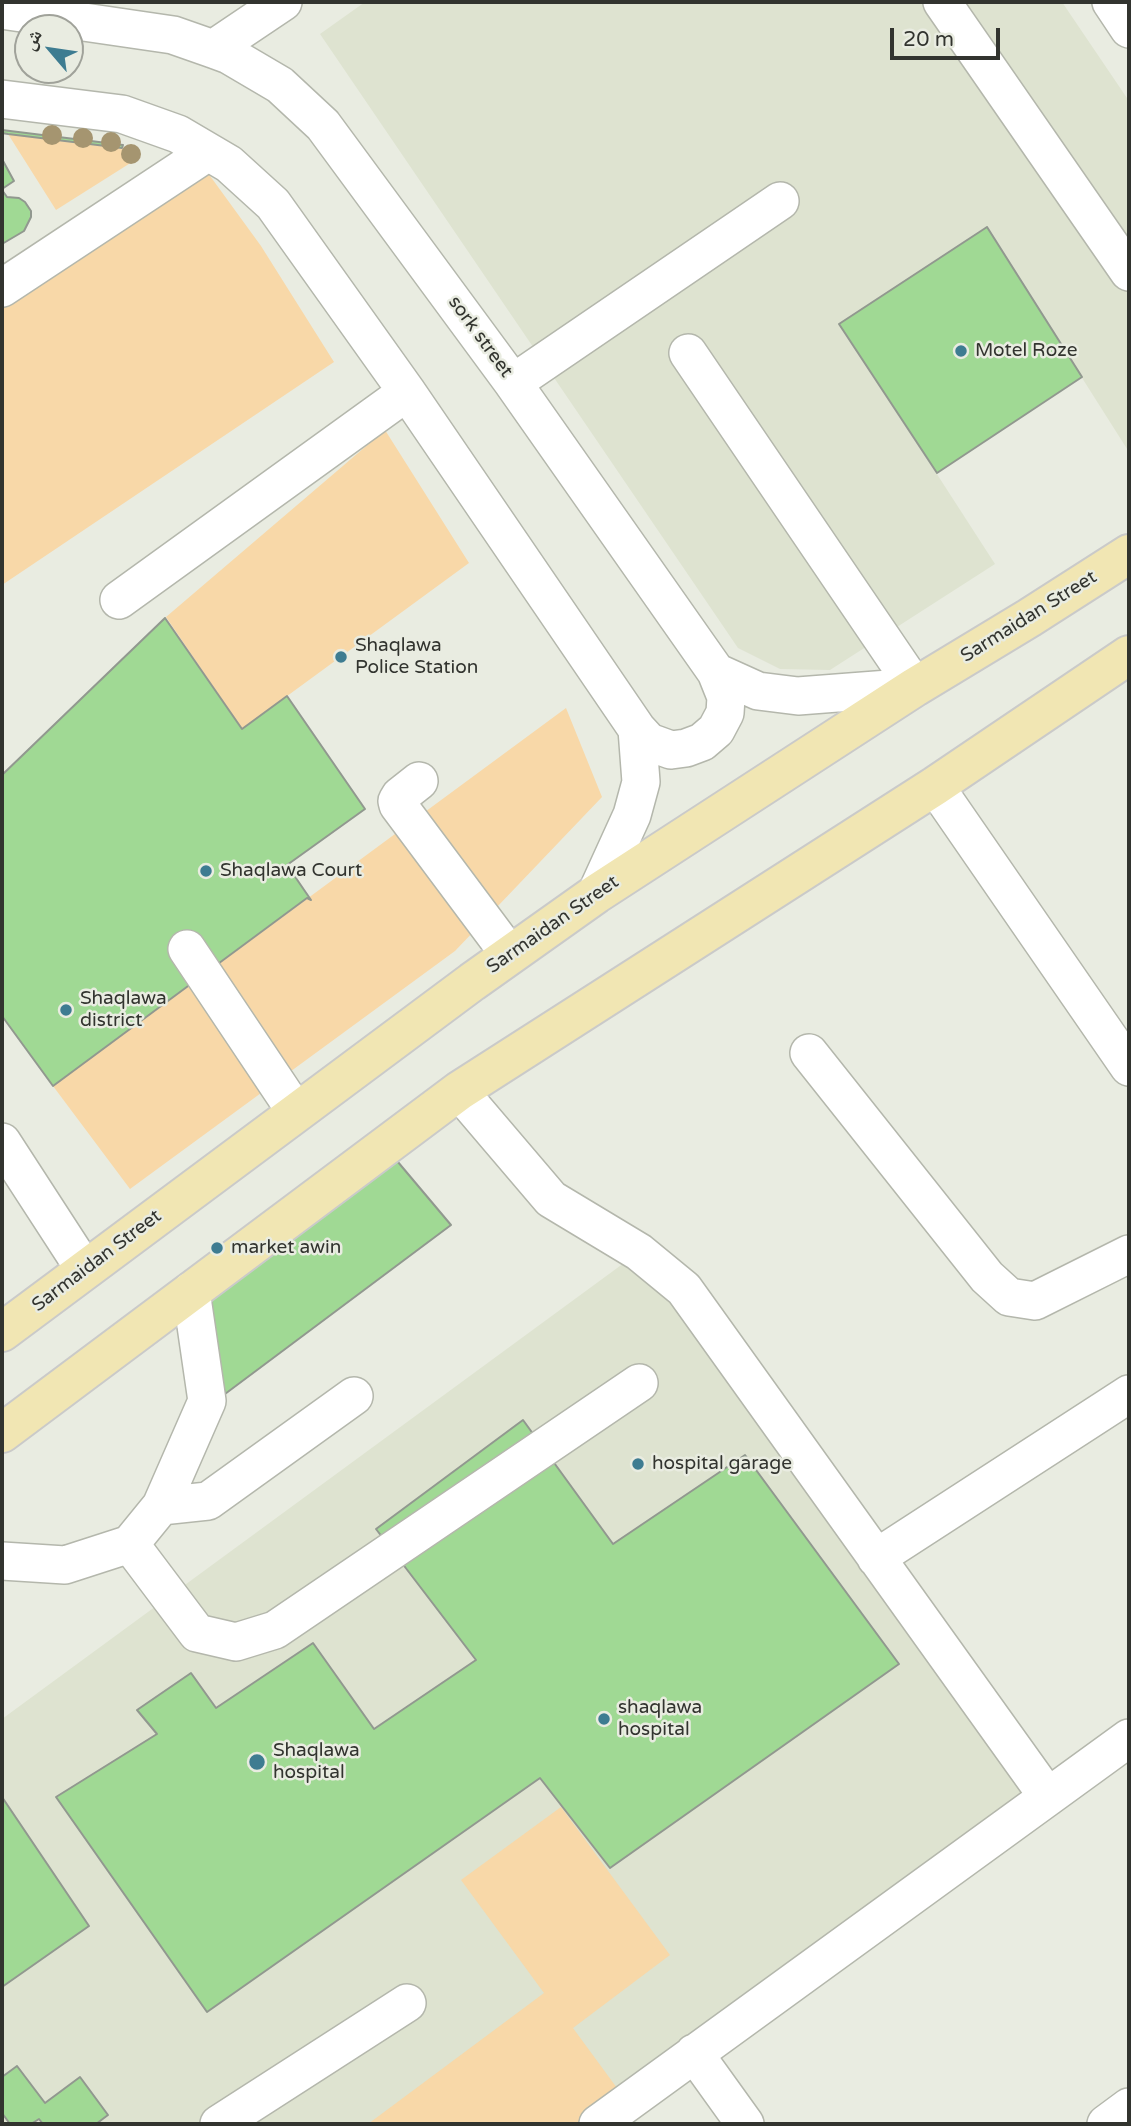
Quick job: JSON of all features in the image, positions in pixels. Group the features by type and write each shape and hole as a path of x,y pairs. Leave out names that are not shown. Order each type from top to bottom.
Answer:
{"main road":[{"name":"Sarmaidan Street","path":"2,1332 296,1112 596,894 915,687 1129,554"},
{"path":"2,1433 459,1091 936,786 1129,655"}],"street":[{"path":"213,49 283,2"},
{"path":"942,2 1129,272"},
{"path":"1111,2 1129,29"},
{"name":"sork street","path":"2,10 173,35 229,55 280,85 323,125 513,383 716,672"},
{"path":"2,99 122,114 178,134 229,164 273,205 407,392 637,729 649,742 671,750 686,748 702,742 716,730 725,713 726,697 716,672"},
{"path":"2,288 208,152"},
{"path":"513,383 780,201"},
{"path":"688,353 915,687 797,696 758,691 716,672"},
{"path":"119,600 407,392"},
{"path":"596,894 632,815 641,782 637,729"},
{"path":"419,781 400,796 398,806 510,955"},
{"path":"936,786 1129,1067"},
{"path":"187,949 296,1112"},
{"path":"809,1053 987,1277 1009,1297 1035,1301 1129,1254"},
{"path":"459,1091 551,1199 639,1252 684,1289 1048,1797"},
{"path":"2,1142 85,1270"},
{"path":"2,1561 65,1566 130,1544 160,1506 207,1401 191,1292"},
{"path":"130,1544 197,1633 236,1642 275,1630 639,1383"},
{"path":"876,1558 1129,1394"},
{"path":"160,1506 208,1501 354,1396"},
{"path":"598,2124 1129,1738"},
{"path":"219,2124 407,2003"},
{"path":"694,2053 744,2124"},
{"path":"1106,2124 1129,2107"}],"shaded area":[{"path":"365,2 1062,2 1129,101 1129,452 987,228 840,324 995,564 830,670 780,669 738,648 320,34"},
{"path":"8,134 122,148 132,162 56,210"},
{"path":"205,169 261,246 334,362 2,585 2,306"},
{"path":"385,430 469,563 242,729 166,617"},
{"path":"566,708 602,797 455,951 130,1189 53,1086"},
{"path":"639,1252 1048,1797 596,2124 2,2124 2,1987 88,1926 2,1797 2,1719"},
{"path":"561,1807 670,1955 573,2028 628,2103 598,2124 368,2124 544,1993 461,1880"}],"building":[{"path":"2,130 123,145 122,148 8,134 2,133"},
{"path":"2,159 14,181 2,189"},
{"path":"2,190 7,197 19,198 25,202 31,211 31,217 24,231 2,244"},
{"name":"Motel Roze","path":"987,227 1082,377 937,473 839,324"},
{"name":"Shaqlawa Court","path":"165,618 242,729 287,696 365,809 287,865 311,900 307,898 53,1086 2,1016 2,775"},
{"path":"387,1149 451,1225 225,1394 203,1287"},
{"name":"shaqlawa hospital","path":"523,1420 613,1544 745,1455 899,1664 610,1868 540,1778 207,2012 56,1797 157,1734 137,1710 191,1673 216,1708 313,1643 374,1729 476,1660 376,1529"},
{"path":"2,1797 89,1926 2,1987"},
{"path":"17,2066 45,2103 80,2077 108,2115 96,2124 43,2124 39,2119 31,2124 10,2124 2,2113 2,2077"}],"place":[{"name":"Motel Roze","path":"961,351"},
{"name":"Shaqlawa Police Station","path":"341,657"},
{"name":"Shaqlawa Court","path":"206,871"},
{"name":"Shaqlawa district","path":"66,1010"},
{"name":"market awin","path":"217,1248"},
{"name":"hospital garage","path":"638,1464"},
{"name":"shaqlawa hospital","path":"604,1719"},
{"name":"Shaqlawa hospital","path":"257,1762"}]}
